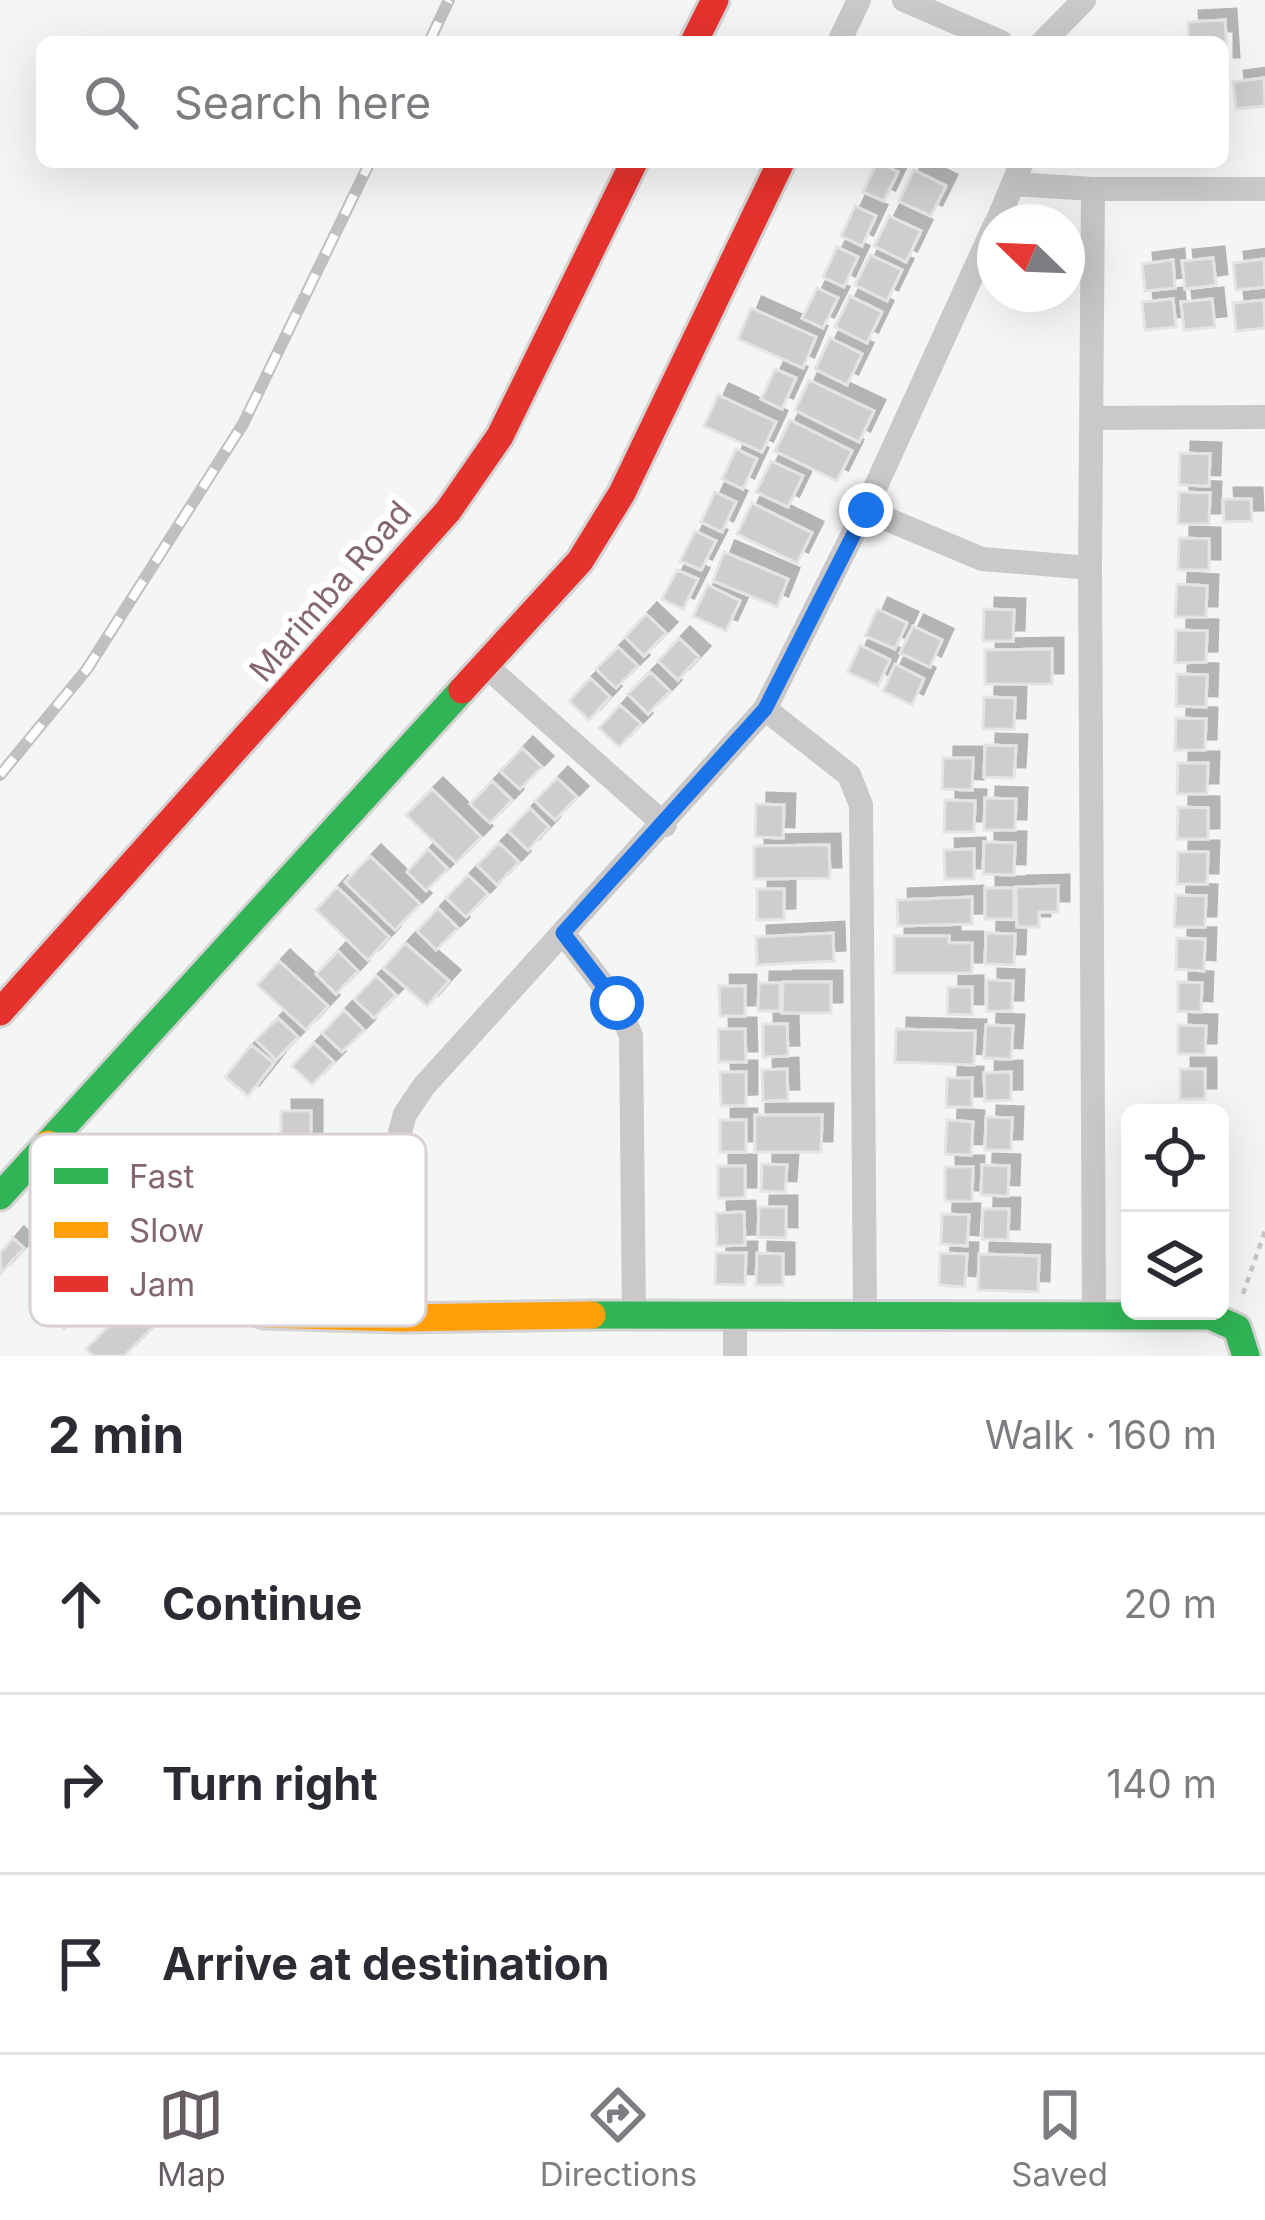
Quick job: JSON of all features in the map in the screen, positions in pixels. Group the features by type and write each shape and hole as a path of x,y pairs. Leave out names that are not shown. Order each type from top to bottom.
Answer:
{"street":[{"path":"697,36 716,0"},
{"path":"842,36 859,0"},
{"path":"904,0 987,36"},
{"path":"1049,36 1084,0"},
{"name":"Marimba Road","path":"0,1012 448,511 500,436 631,168"},
{"path":"57,1134 580,561 602,530 778,168"},
{"path":"1005,204 1018,173 1094,189 1265,189"},
{"path":"1094,189 1090,568 1094,1315"},
{"path":"401,1134 405,1114 424,1087 765,709 866,510 977,266"},
{"path":"1093,418 1265,417"},
{"path":"866,510 982,559 1090,568"},
{"path":"487,667 665,825"},
{"path":"765,709 849,776 860,805 865,1314"},
{"path":"563,933 617,1003 631,1036 634,1314"},
{"path":"0,1196 30,1164"},
{"path":"734,1314 735,1356"},
{"path":"426,1318 1210,1316 1247,1337"}],"path":[{"path":"1247,1337 1265,1231"}],"building":[{"path":"1225,20 1226,36 1189,36 1188,22"},
{"path":"1264,78 1265,106 1236,109 1233,82"},
{"path":"874,168 898,172 884,201 863,192"},
{"path":"914,170 946,186 931,216 899,201"},
{"path":"855,206 876,216 862,246 841,236"},
{"path":"889,216 921,231 906,262 874,246"},
{"path":"837,247 858,257 844,287 823,277"},
{"path":"870,255 902,270 887,301 855,285"},
{"path":"1213,258 1216,285 1185,289 1182,261"},
{"path":"1264,259 1265,287 1236,290 1233,263"},
{"path":"1173,260 1175,288 1145,291 1142,264"},
{"path":"817,288 838,298 823,328 802,318"},
{"path":"850,296 882,312 867,343 835,327"},
{"path":"1173,299 1176,327 1145,330 1142,302"},
{"path":"1212,299 1215,327 1184,330 1181,302"},
{"path":"1264,300 1265,328 1236,331 1233,303"},
{"path":"751,308 816,337 803,368 738,339"},
{"path":"830,338 862,354 847,385 815,369"},
{"path":"775,369 796,378 782,409 761,399"},
{"path":"809,380 874,411 859,442 795,410"},
{"path":"718,395 776,422 762,452 704,426"},
{"path":"790,420 852,451 837,481 775,451"},
{"path":"736,449 757,459 743,489 722,479"},
{"path":"1180,453 1210,454 1209,486 1179,485"},
{"path":"771,461 803,476 788,507 756,492"},
{"path":"715,492 736,502 722,532 701,522"},
{"path":"1179,492 1210,493 1209,524 1178,524"},
{"path":"1223,499 1251,499 1252,521 1224,522"},
{"path":"752,503 812,533 797,563 737,534"},
{"path":"695,531 716,541 701,570 680,561"},
{"path":"1179,538 1209,539 1209,570 1178,570"},
{"path":"724,552 788,579 777,607 713,581"},
{"path":"677,570 698,579 683,609 662,599"},
{"path":"1177,584 1207,586 1206,617 1175,617"},
{"path":"708,585 740,601 726,631 693,616"},
{"path":"877,609 907,623 895,649 865,636"},
{"path":"984,609 1014,610 1013,641 983,641"},
{"path":"646,614 666,633 644,656 625,637"},
{"path":"913,626 942,640 930,667 900,653"},
{"path":"1176,630 1207,631 1206,662 1175,663"},
{"path":"679,638 699,657 678,680 658,661"},
{"path":"860,645 890,660 878,686 848,672"},
{"path":"618,647 638,666 616,688 596,669"},
{"path":"1052,649 1052,684 985,684 985,650"},
{"path":"895,664 924,679 912,705 883,691"},
{"path":"650,672 670,691 648,714 628,694"},
{"path":"1177,674 1207,675 1206,707 1176,706"},
{"path":"590,678 610,697 589,720 569,701"},
{"path":"984,697 1015,698 1014,729 983,729"},
{"path":"620,705 641,724 619,747 599,728"},
{"path":"1176,718 1206,719 1205,750 1175,750"},
{"path":"985,745 1016,746 1014,778 984,777"},
{"path":"522,748 542,767 520,789 500,771"},
{"path":"943,758 973,758 972,790 942,789"},
{"path":"1178,763 1208,763 1207,794 1177,794"},
{"path":"557,778 577,797 555,820 535,801"},
{"path":"492,781 512,800 490,823 470,804"},
{"path":"432,789 481,837 456,863 406,815"},
{"path":"985,798 1016,799 1015,830 984,830"},
{"path":"945,800 975,801 974,832 944,832"},
{"path":"756,804 784,805 783,838 755,837"},
{"path":"1178,807 1208,808 1208,839 1177,839"},
{"path":"530,808 549,827 528,850 508,831"},
{"path":"984,842 1015,843 1014,875 983,874"},
{"path":"499,843 519,862 497,885 477,865"},
{"path":"829,845 830,878 754,879 754,846"},
{"path":"428,849 448,869 426,891 407,872"},
{"path":"974,849 974,879 945,879 944,850"},
{"path":"1178,852 1208,852 1207,884 1177,884"},
{"path":"370,856 420,904 395,930 345,882"},
{"path":"468,875 488,894 466,917 446,898"},
{"path":"1058,886 1058,912 1039,912 1039,927 1017,927 1016,887"},
{"path":"337,887 389,937 368,960 316,910"},
{"path":"985,888 1014,888 1014,919 985,919"},
{"path":"757,889 784,889 784,919 757,920"},
{"path":"1176,895 1206,896 1205,927 1174,927"},
{"path":"972,897 972,924 898,926 897,900"},
{"path":"438,908 458,928 436,950 417,931"},
{"path":"833,933 834,961 757,965 756,937"},
{"path":"986,933 1015,934 1014,965 985,964"},
{"path":"894,936 949,936 949,943 972,943 972,973 894,973"},
{"path":"1177,938 1205,939 1204,971 1176,969"},
{"path":"405,943 449,981 427,1006 383,968"},
{"path":"338,951 358,971 336,994 316,974"},
{"path":"279,961 328,1006 306,1030 257,985"},
{"path":"376,976 396,995 374,1018 354,999"},
{"path":"987,980 1013,981 1012,1011 987,1011"},
{"path":"783,982 831,982 831,1013 782,1013"},
{"path":"1178,982 1202,983 1201,1012 1178,1011"},
{"path":"759,983 780,983 780,1011 758,1011"},
{"path":"719,986 745,986 745,1016 720,1016"},
{"path":"948,987 972,987 972,1015 947,1014"},
{"path":"344,1010 364,1030 342,1052 322,1033"},
{"path":"278,1018 298,1037 276,1060 256,1040"},
{"path":"763,1024 787,1024 788,1056 763,1057"},
{"path":"986,1025 1013,1026 1011,1059 984,1058"},
{"path":"1178,1025 1206,1026 1205,1054 1178,1054"},
{"path":"718,1029 745,1029 746,1062 719,1062"},
{"path":"896,1029 975,1031 974,1065 895,1062"},
{"path":"314,1043 334,1062 312,1085 292,1066"},
{"path":"251,1045 274,1063 248,1096 225,1077"},
{"path":"787,1069 788,1100 763,1101 762,1070"},
{"path":"1180,1069 1205,1069 1205,1099 1180,1099"},
{"path":"720,1072 746,1072 746,1105 721,1106"},
{"path":"1011,1072 1011,1100 985,1101 984,1073"},
{"path":"947,1078 972,1078 972,1107 946,1107"},
{"path":"281,1111 311,1111 311,1134 281,1134"},
{"path":"755,1115 822,1115 821,1152 755,1152"},
{"path":"986,1117 1012,1118 1011,1150 985,1150"},
{"path":"720,1120 746,1120 746,1152 720,1152"},
{"path":"947,1120 973,1122 971,1155 945,1154"},
{"path":"762,1164 787,1165 785,1192 761,1191"},
{"path":"982,1165 1009,1166 1008,1196 981,1195"},
{"path":"718,1166 745,1166 745,1198 718,1198"},
{"path":"945,1167 973,1167 972,1201 945,1201"},
{"path":"759,1207 786,1207 786,1238 758,1237"},
{"path":"983,1209 1009,1209 1008,1240 982,1239"},
{"path":"744,1212 745,1245 717,1246 716,1213"},
{"path":"942,1214 969,1215 967,1246 941,1244"},
{"path":"13,1238 24,1248 1,1273 0,1253"},
{"path":"716,1253 746,1253 745,1285 715,1284"},
{"path":"757,1253 783,1254 783,1285 756,1285"},
{"path":"940,1253 967,1254 965,1287 939,1285"},
{"path":"979,1254 1039,1256 1038,1292 978,1290"},
{"path":"109,1326 154,1326 124,1356 93,1356 86,1349"}],"railway":[{"path":"432,36 449,0"},
{"path":"0,775 87,669 243,424 367,168"}],"traffic: fast":[{"path":"57,1134 462,690"},
{"path":"0,1196 30,1163"},
{"path":"592,1315 1210,1316 1237,1328 1246,1356"}],"traffic: slow":[{"path":"426,1318 592,1315"}],"traffic: jam":[{"path":"697,36 715,0"},
{"path":"0,1012 448,511 500,436 631,168"},
{"path":"462,690 580,561 622,493 778,168"}],"route":[{"path":"617,1003 563,933 765,709 866,510"}]}
